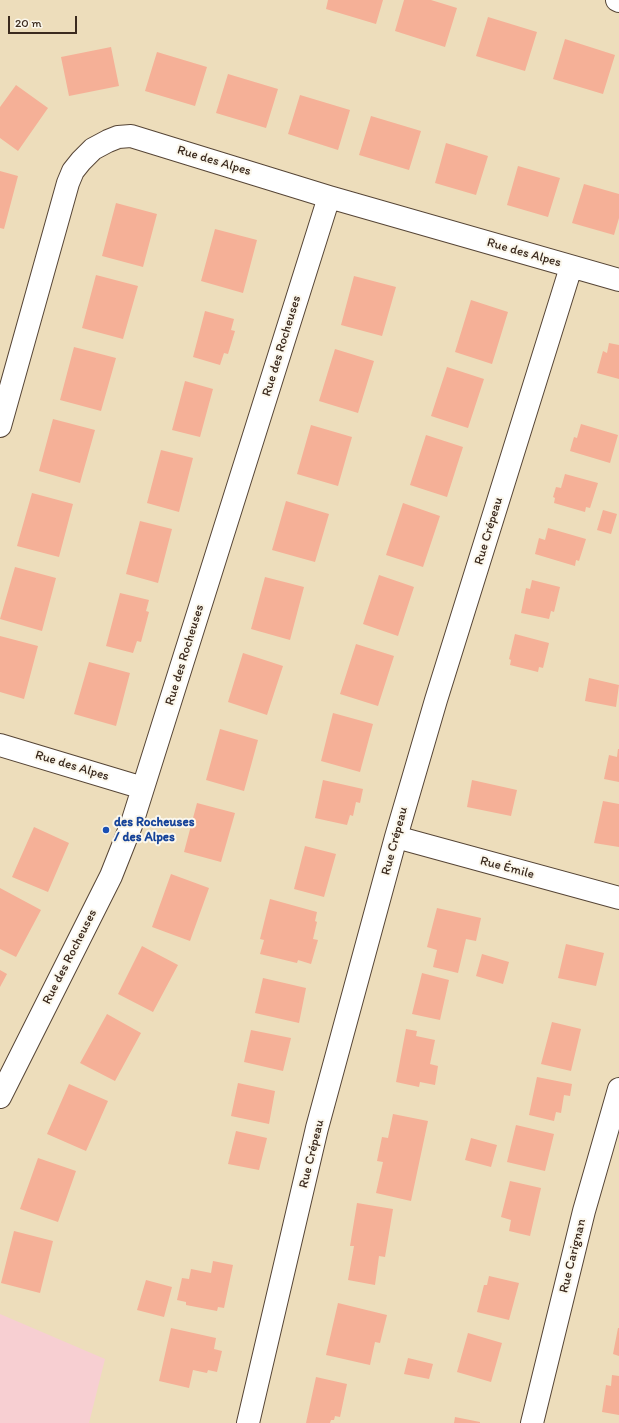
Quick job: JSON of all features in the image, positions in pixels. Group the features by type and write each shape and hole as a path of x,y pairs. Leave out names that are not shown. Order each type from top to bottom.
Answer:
{"street":[{"name":"Rue des Alpes","path":"0,426 68,182 73,171 81,160 93,149 118,137 131,136 329,197 619,280"},
{"name":"Rue des Rocheuses","path":"0,1097 111,876 132,823 329,197"},
{"name":"Rue Crépeau","path":"248,1423 317,1128 396,837 571,267"},
{"name":"Rue des Alpes","path":"0,745 144,788"},
{"name":"Rue Émile","path":"396,837 619,898"},
{"name":"Rue Carignan","path":"532,1423 584,1211 619,1089"}],"shaded area":[{"path":"0,1314 105,1359 89,1423 0,1423"}],"building":[{"path":"328,0 383,0 376,24 326,9"},
{"path":"404,0 431,0 457,8 445,47 395,31"},
{"path":"488,17 537,32 525,71 476,56"},
{"path":"565,39 615,55 603,94 553,79"},
{"path":"111,47 119,86 69,96 61,57"},
{"path":"157,52 207,67 195,106 145,91"},
{"path":"228,74 278,89 266,128 216,113"},
{"path":"16,85 48,108 18,151 0,138 0,107"},
{"path":"300,95 350,110 338,150 288,134"},
{"path":"371,116 421,131 409,170 359,155"},
{"path":"446,143 488,156 476,195 435,183"},
{"path":"518,166 560,178 548,217 507,205"},
{"path":"0,171 18,176 4,229 0,228"},
{"path":"584,184 619,194 619,218 614,235 572,223"},
{"path":"116,203 157,214 143,267 102,256"},
{"path":"215,229 257,240 243,293 201,281"},
{"path":"96,275 138,286 123,339 82,328"},
{"path":"354,276 396,287 382,336 341,325"},
{"path":"471,300 508,312 492,364 455,352"},
{"path":"205,311 234,319 231,330 235,331 228,354 224,353 220,365 193,357"},
{"path":"609,343 619,345 619,379 597,373 603,351 607,353"},
{"path":"74,347 116,358 101,411 60,400"},
{"path":"335,349 374,361 358,413 319,401"},
{"path":"447,367 484,379 468,428 431,416"},
{"path":"185,381 213,389 200,437 172,430"},
{"path":"53,419 95,430 80,483 39,471"},
{"path":"581,424 618,435 610,463 570,451 574,437 577,438"},
{"path":"311,425 352,437 338,486 297,474"},
{"path":"426,435 463,447 447,497 410,485"},
{"path":"161,450 193,458 179,512 147,503"},
{"path":"565,474 598,483 590,508 586,507 585,512 554,503 555,498 553,497 556,487 561,488"},
{"path":"32,493 73,504 59,557 17,546"},
{"path":"286,501 329,514 315,562 272,550"},
{"path":"403,503 440,516 423,567 386,555"},
{"path":"603,510 617,514 611,534 597,530"},
{"path":"140,521 172,529 158,583 126,574"},
{"path":"548,528 586,539 579,561 576,560 575,566 535,554 539,538 545,540"},
{"path":"15,567 56,578 42,631 0,619"},
{"path":"379,575 414,587 398,636 363,624"},
{"path":"265,577 304,587 290,640 251,629"},
{"path":"532,580 560,587 554,612 551,611 549,619 521,613 526,588 530,589"},
{"path":"120,593 149,600 146,611 149,612 141,642 137,641 133,653 106,646"},
{"path":"515,634 549,643 543,668 539,667 538,672 510,665 511,660 509,659"},
{"path":"0,636 38,646 24,699 0,692"},
{"path":"356,644 394,656 378,706 340,694"},
{"path":"243,653 283,666 267,715 228,702"},
{"path":"89,662 130,673 116,726 74,714"},
{"path":"589,678 619,685 616,707 585,701"},
{"path":"333,713 373,724 360,772 321,761"},
{"path":"220,729 258,740 244,791 206,780"},
{"path":"618,749 619,782 604,779 609,755 617,757"},
{"path":"323,780 363,789 360,803 356,802 353,816 350,815 347,825 315,818"},
{"path":"472,780 517,790 511,816 467,807"},
{"path":"603,801 619,804 619,847 594,843"},
{"path":"197,803 235,813 221,862 184,852"},
{"path":"34,827 69,843 48,892 12,877"},
{"path":"305,846 336,854 324,897 294,889"},
{"path":"171,874 209,888 190,941 152,927"},
{"path":"0,888 41,910 16,957 0,949"},
{"path":"270,899 317,912 315,921 317,922 313,939 318,940 311,964 298,960 297,963 260,954 264,940 260,939"},
{"path":"437,908 481,918 476,941 466,939 458,973 433,967 437,950 427,947"},
{"path":"566,944 604,953 596,986 558,978"},
{"path":"142,946 178,965 153,1012 118,994"},
{"path":"482,954 509,962 503,984 476,976"},
{"path":"0,970 7,974 0,987"},
{"path":"422,973 449,980 440,1020 412,1014"},
{"path":"263,978 306,988 299,1023 255,1013"},
{"path":"107,1014 141,1033 115,1081 80,1063"},
{"path":"552,1022 581,1029 571,1071 541,1064"},
{"path":"406,1029 417,1031 416,1036 435,1040 430,1064 438,1066 435,1085 420,1082 419,1087 396,1082"},
{"path":"251,1030 291,1038 283,1071 244,1062"},
{"path":"537,1077 572,1084 570,1096 564,1095 561,1113 556,1112 554,1121 529,1115"},
{"path":"238,1083 275,1091 269,1124 231,1116"},
{"path":"69,1084 108,1101 86,1151 47,1134"},
{"path":"393,1114 428,1121 411,1201 376,1193 383,1162 377,1161 382,1137 388,1138"},
{"path":"516,1125 554,1134 545,1171 507,1162"},
{"path":"236,1131 267,1138 259,1170 228,1164"},
{"path":"471,1138 497,1145 491,1167 465,1160"},
{"path":"38,1158 76,1171 58,1222 20,1209"},
{"path":"510,1181 541,1188 530,1236 509,1231 511,1220 501,1217"},
{"path":"357,1203 393,1209 385,1257 379,1256 375,1285 348,1280 354,1246 350,1246"},
{"path":"14,1231 53,1241 40,1293 1,1283"},
{"path":"213,1261 233,1265 224,1308 218,1307 217,1311 186,1305 186,1302 177,1300 182,1278 189,1279 191,1269 211,1273"},
{"path":"489,1276 519,1283 509,1320 477,1312 484,1285 487,1285"},
{"path":"146,1280 172,1287 164,1317 137,1310"},
{"path":"338,1303 387,1315 380,1343 375,1342 370,1365 326,1355"},
{"path":"171,1328 216,1338 214,1349 222,1351 217,1372 208,1370 207,1373 193,1370 189,1388 159,1381"},
{"path":"619,1328 619,1356 613,1354"},
{"path":"468,1333 502,1343 491,1382 457,1372"},
{"path":"408,1358 433,1364 429,1379 404,1374"},
{"path":"612,1375 619,1376 619,1415 602,1412 606,1385 611,1386"},
{"path":"316,1377 347,1384 340,1417 335,1416 334,1420 331,1420 330,1423 306,1423"},
{"path":"455,1417 480,1422 480,1423 454,1423"}],"place":[{"name":"des Rocheuses / des Alpes","path":"106,830"}]}
